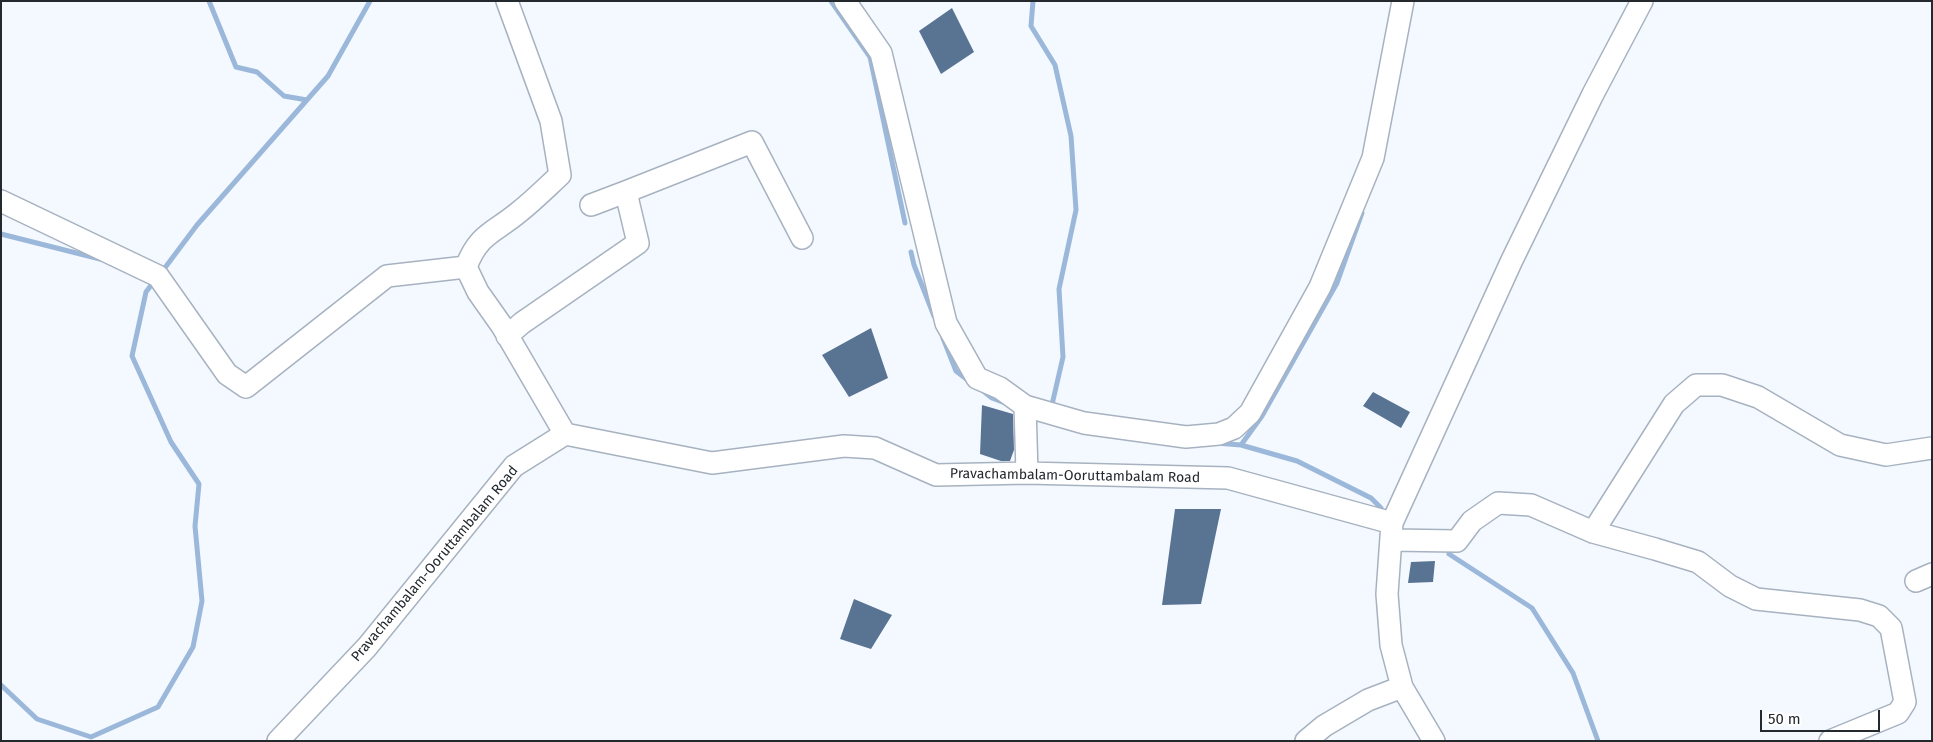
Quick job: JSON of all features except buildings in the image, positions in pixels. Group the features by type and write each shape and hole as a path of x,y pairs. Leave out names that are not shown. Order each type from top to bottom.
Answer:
{"street":[{"path":"507,1 552,122 560,175 518,214 485,235 471,254 466,267 478,292 507,336 565,434"},
{"path":"845,1 881,53 946,323 977,378 1000,388 1032,408 1084,423 1186,437 1219,434 1234,428 1250,413 1320,287 1373,158 1403,1"},
{"path":"1434,741 1402,687 1391,645 1387,594 1392,531 1512,260 1593,94 1642,1"},
{"path":"591,205 752,142 802,238"},
{"path":"507,336 522,323 638,243 628,201 628,191"},
{"path":"1,200 158,276 227,374 246,387 387,276 466,267"},
{"path":"1830,741 1898,713 1905,702 1891,628 1879,616 1860,610 1756,599 1730,586 1698,562 1592,532 1674,404 1696,385 1722,385 1758,398 1840,445 1886,455 1932,448"},
{"path":"1027,473 1032,408"},
{"name":"Pravachambalam-Ooruttambalam Road","path":"278,741 367,647 514,466 565,434 712,463 844,446 875,448 936,475 1027,473 1228,478 1392,531 1456,541 1472,521 1498,503 1531,505 1592,532"},
{"path":"1306,741 1324,726 1368,700 1402,687"}],"waterway":[{"path":"209,1 236,67 257,72 284,96 307,100"},
{"path":"161,273 197,225 328,76 370,1"},
{"path":"831,1 870,57 905,223"},
{"path":"1033,1 1031,26 1055,65 1071,136 1076,210 1059,289 1063,357 1051,409"},
{"path":"1216,443 1241,445 1262,416 1337,283 1362,213"},
{"path":"1,234 100,259"},
{"path":"911,252 914,265 934,316"},
{"path":"1,685 37,719 91,737 158,707 193,647 202,601 195,526 199,484 171,442 132,356 146,292 155,280"},
{"path":"943,338 956,371 969,381"},
{"path":"982,390 992,398 1005,403"},
{"path":"1241,445 1297,461 1371,498 1381,508"},
{"path":"1449,554 1532,608 1573,673 1598,741"}]}
